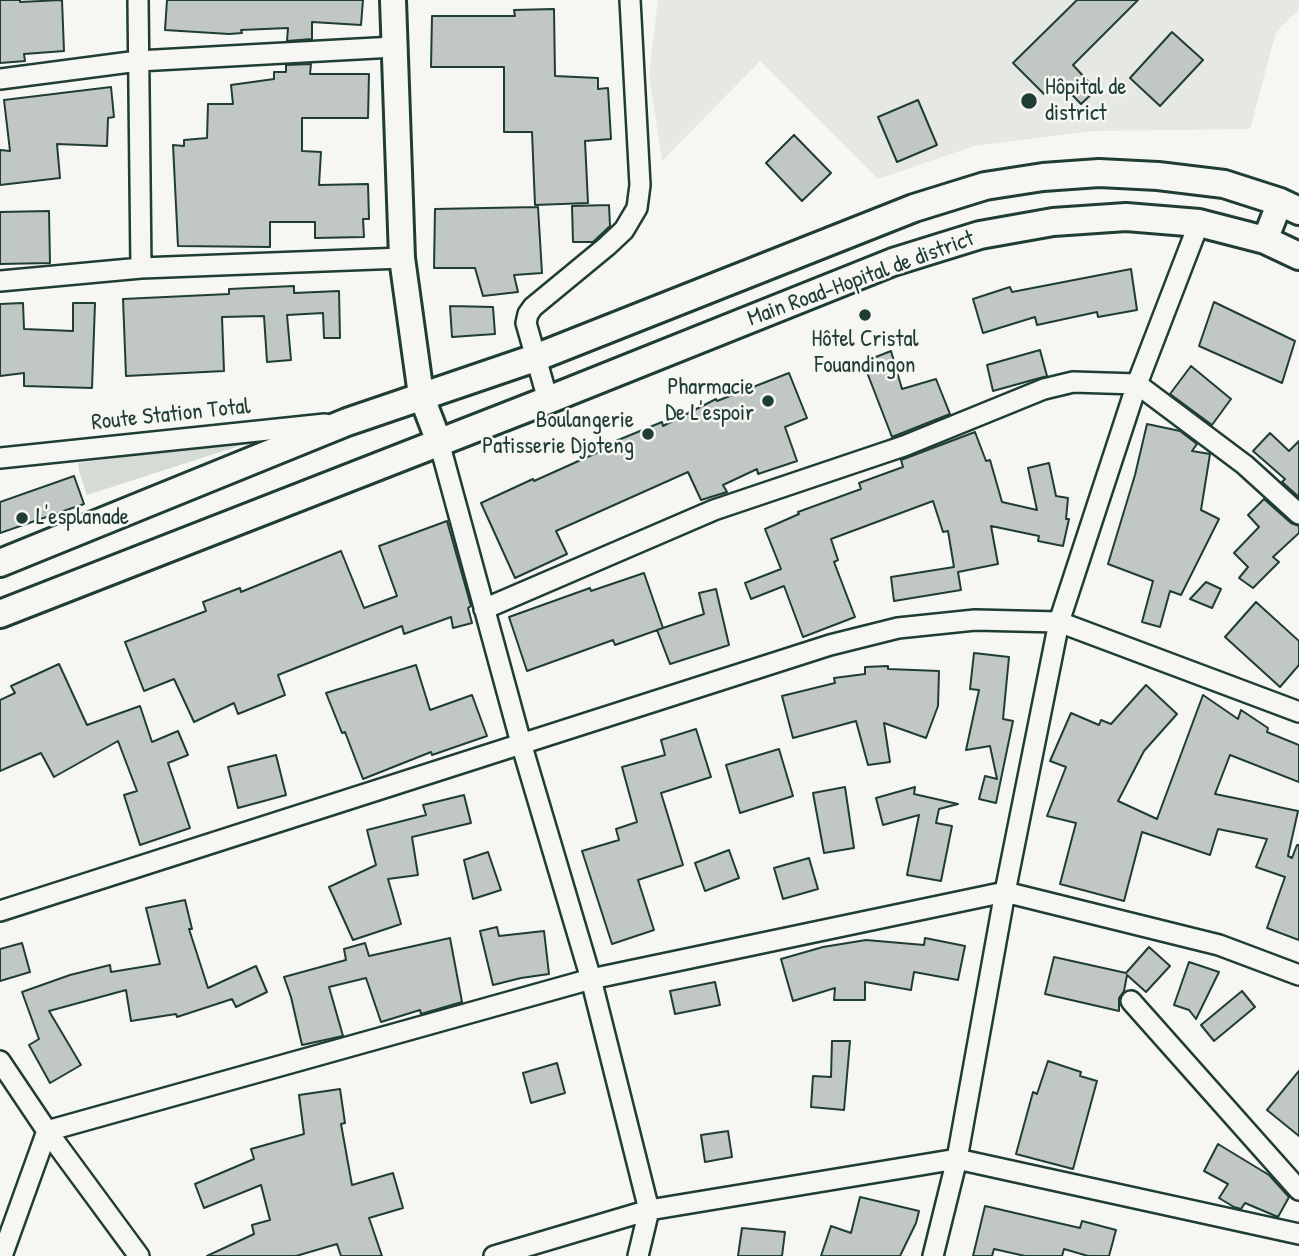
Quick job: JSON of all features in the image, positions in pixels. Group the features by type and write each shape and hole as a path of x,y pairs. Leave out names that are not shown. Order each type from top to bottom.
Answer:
{"main road":[{"name":"Main Road-Hopital de district","path":"0,563 347,422 534,358 914,208 985,186 1042,177 1100,173 1158,176 1224,184 1290,206"},
{"name":"Main Road-Hopital de district","path":"0,614 893,262 980,235 1053,222 1126,217 1199,223 1265,240 1299,256"}],"street":[{"path":"138,0 141,268"},
{"path":"393,0 402,258 421,395 439,442 521,743 591,979 649,1210 638,1256"},
{"path":"548,400 526,323 533,307 624,230 637,208 640,185 630,0"},
{"path":"0,79 138,61 394,47"},
{"path":"1265,240 1290,206"},
{"path":"933,1256 957,1159 1005,892 1059,622 1137,384 1199,223"},
{"path":"0,281 141,268 402,258"},
{"path":"484,609 714,510 904,446 1044,389 1073,382 1137,384 1245,466 1299,514"},
{"name":"Route Station Total","path":"0,457 347,422"},
{"path":"0,911 830,645 898,628 975,620 1059,622 1299,712"},
{"path":"47,1131 591,979 1005,892 1219,945 1299,975"},
{"path":"1131,1001 1299,1189"},
{"path":"0,1061 47,1131 139,1256"},
{"path":"2,1256 47,1131"},
{"path":"494,1256 649,1210 957,1159 1299,1234"}],"shaded area":[{"name":"Hôpital de district","path":"658,0 1299,0 1299,9 1276,32 1250,129 1093,131 974,146 878,179 760,61 662,161 649,74"},
{"path":"241,441 242,445 87,495 79,471 78,463"}],"building":[{"path":"0,0 62,0 64,51 24,54 25,61 0,63"},
{"path":"167,0 363,0 361,25 312,22 312,39 287,41 288,28 241,30 242,33 229,34 165,30"},
{"path":"1077,0 1138,0 1073,65 1096,90 1081,104 1058,80 1044,94 1013,63"},
{"path":"554,9 555,76 598,78 598,89 608,88 611,139 585,141 588,203 535,205 532,132 504,132 504,67 431,67 432,16 515,16 514,10"},
{"path":"1172,32 1203,60 1160,106 1130,78"},
{"path":"311,64 310,74 369,74 368,118 302,118 302,151 321,152 319,185 368,184 369,219 363,219 364,237 315,238 315,222 270,222 270,247 178,246 173,145 184,146 184,140 207,138 208,104 233,104 231,85 274,79 274,72 286,72 286,65"},
{"path":"111,87 114,117 108,118 107,146 57,144 60,178 0,185 0,150 10,151 4,100"},
{"path":"918,100 937,145 897,162 878,117"},
{"path":"794,135 831,173 802,201 766,163"},
{"path":"609,205 610,226 593,242 573,242 572,206"},
{"path":"538,207 542,273 514,275 518,292 483,296 475,268 434,268 435,209"},
{"path":"49,211 50,263 0,264 0,212"},
{"path":"1131,269 1137,310 1098,317 1097,312 1037,325 1035,317 983,333 973,299 1010,287 1012,292"},
{"path":"294,286 294,293 339,291 340,338 324,338 323,313 287,315 291,360 267,362 264,316 222,317 224,371 126,376 123,299 229,294 229,289"},
{"path":"1214,302 1295,341 1282,383 1199,346"},
{"path":"23,303 24,329 73,331 73,303 95,303 92,388 24,386 24,373 0,376 0,304"},
{"path":"450,306 493,307 495,334 452,337"},
{"path":"1040,350 1047,376 993,391 987,365"},
{"path":"891,351 902,389 936,379 950,414 892,437 863,362"},
{"path":"1191,366 1231,399 1212,425 1170,394"},
{"path":"789,373 807,418 785,427 797,461 758,474 757,469 723,485 727,492 701,500 688,472 556,531 567,554 515,578 481,503 612,446 611,443 662,422 663,426 716,399 717,401"},
{"path":"1147,424 1180,431 1197,444 1192,451 1210,454 1201,510 1219,519 1181,595 1170,591 1160,627 1142,622 1153,581 1108,564 1135,475"},
{"path":"975,432 986,461 990,460 1002,502 1037,510 1028,468 1049,463 1056,496 1068,498 1066,519 1069,519 1063,546 1038,541 1039,536 991,526 998,564 958,572 961,590 894,601 891,577 954,567 948,531 943,532 933,501 831,539 838,560 834,562 855,617 803,637 784,586 751,599 745,583 781,569 765,529 799,514 798,512 861,489 859,483 903,467 901,460"},
{"path":"1270,433 1289,451 1299,441 1299,497 1282,482 1285,479 1253,451"},
{"name":"L'esplanade","path":"74,476 84,504 0,533 0,502"},
{"path":"1264,499 1291,523 1299,526 1299,533 1273,557 1279,562 1253,588 1239,578 1248,567 1234,553 1259,527 1248,515"},
{"path":"447,521 471,606 468,608 472,623 453,628 451,617 404,634 402,626 278,675 285,695 238,714 234,703 194,722 174,679 144,691 125,642 206,611 203,602 240,588 241,592 341,551 364,608 397,596 379,546"},
{"path":"644,573 663,628 615,645 613,640 527,671 509,617 590,588 591,591"},
{"path":"1206,582 1221,589 1212,608 1190,599"},
{"path":"716,589 729,645 670,664 657,630 704,614 699,593"},
{"path":"1256,602 1299,641 1299,665 1280,687 1225,637"},
{"path":"974,653 1009,657 1003,719 1013,721 996,803 979,799 985,776 997,779 990,746 966,750 979,690 970,689"},
{"path":"59,664 87,725 140,706 152,742 178,731 188,755 168,763 190,828 140,845 124,795 137,791 118,741 54,777 41,753 0,771 0,700 15,693 11,686"},
{"path":"416,665 430,710 472,695 487,736 432,755 431,752 363,779 326,693"},
{"path":"888,666 888,669 939,671 938,706 926,738 884,723 890,762 868,765 856,721 793,738 782,696 835,683 834,678 865,674 865,667"},
{"path":"1146,685 1177,714 1144,751 1118,801 1157,819 1203,695 1238,719 1241,710 1268,728 1267,732 1299,745 1299,782 1230,755 1215,794 1298,811 1288,856 1292,858 1299,845 1299,940 1267,928 1285,877 1256,867 1267,839 1218,829 1210,855 1142,832 1124,901 1060,884 1076,823 1047,816 1066,767 1050,761 1071,713 1099,725 1101,720 1111,724"},
{"path":"696,729 711,777 661,793 683,865 638,880 654,930 612,944 582,851 619,840 616,829 637,822 622,767 665,755 661,740"},
{"path":"779,749 793,796 740,813 726,765"},
{"path":"276,755 286,795 238,808 228,767"},
{"path":"845,787 854,848 824,853 813,793"},
{"path":"915,787 914,794 958,804 939,809 936,823 952,826 941,881 907,875 919,815 883,825 876,798"},
{"path":"464,795 471,823 412,837 418,875 388,879 401,924 353,940 329,887 376,865 367,830 426,815 423,805"},
{"path":"729,850 739,878 705,891 695,863"},
{"path":"488,852 501,890 473,899 464,860"},
{"path":"809,858 818,889 783,899 774,868"},
{"path":"185,900 192,929 189,929 208,988 256,966 267,992 236,1007 232,999 177,1017 176,1014 131,1021 126,990 49,1011 81,1065 50,1083 29,1045 39,1039 22,992 70,975 110,965 111,972 160,964 146,908"},
{"path":"497,927 499,936 544,931 549,974 493,985 480,931"},
{"path":"450,938 462,1002 421,1014 420,1010 381,1022 366,978 329,987 343,1036 302,1045 284,977 346,960 344,949 365,943 369,956"},
{"path":"925,938 965,946 958,980 914,972 911,990 865,982 865,1000 834,1000 835,988 793,1001 781,959 823,947 866,940 924,945"},
{"path":"22,943 30,972 0,981 0,949"},
{"path":"1149,947 1170,966 1146,992 1127,975 1124,991 1119,998 1119,1011 1045,994 1054,957 1126,973"},
{"path":"1189,962 1219,972 1196,1019 1189,1010 1174,1005"},
{"path":"715,982 720,1005 675,1014 670,991"},
{"path":"1242,991 1255,1007 1214,1041 1201,1025"},
{"path":"832,1041 850,1041 844,1110 811,1107 813,1076 831,1077"},
{"path":"1048,1061 1081,1072 1080,1076 1097,1081 1073,1169 1016,1154 1033,1092 1037,1094"},
{"path":"557,1063 565,1093 531,1103 523,1073"},
{"path":"1299,1071 1299,1136 1267,1110"},
{"path":"340,1089 345,1123 341,1124 352,1185 393,1173 403,1208 369,1218 382,1256 341,1256 337,1244 296,1256 207,1256 254,1234 252,1225 270,1220 261,1185 204,1208 195,1184 254,1159 251,1149 304,1134 299,1095"},
{"path":"728,1131 732,1157 705,1162 701,1135"},
{"path":"1218,1144 1269,1175 1289,1197 1278,1217 1245,1203 1241,1209 1234,1207 1219,1198 1228,1184 1204,1171"},
{"path":"860,1197 919,1211 900,1256 821,1256 831,1226 851,1233"},
{"path":"985,1206 1080,1228 1082,1221 1116,1230 1109,1256 1088,1256 1064,1249 1062,1256 1025,1256 994,1249 992,1256 973,1256"},
{"path":"742,1228 785,1232 782,1256 738,1256"}],"place":[{"name":"Hôpital de district","path":"1029,101"},
{"name":"Hôtel Cristal Fouandingon","path":"865,315"},
{"name":"Pharmacie De L'espoir","path":"768,401"},
{"name":"Boulangerie Patisserie Djoteng","path":"648,434"},
{"name":"L'esplanade","path":"22,518"}]}
